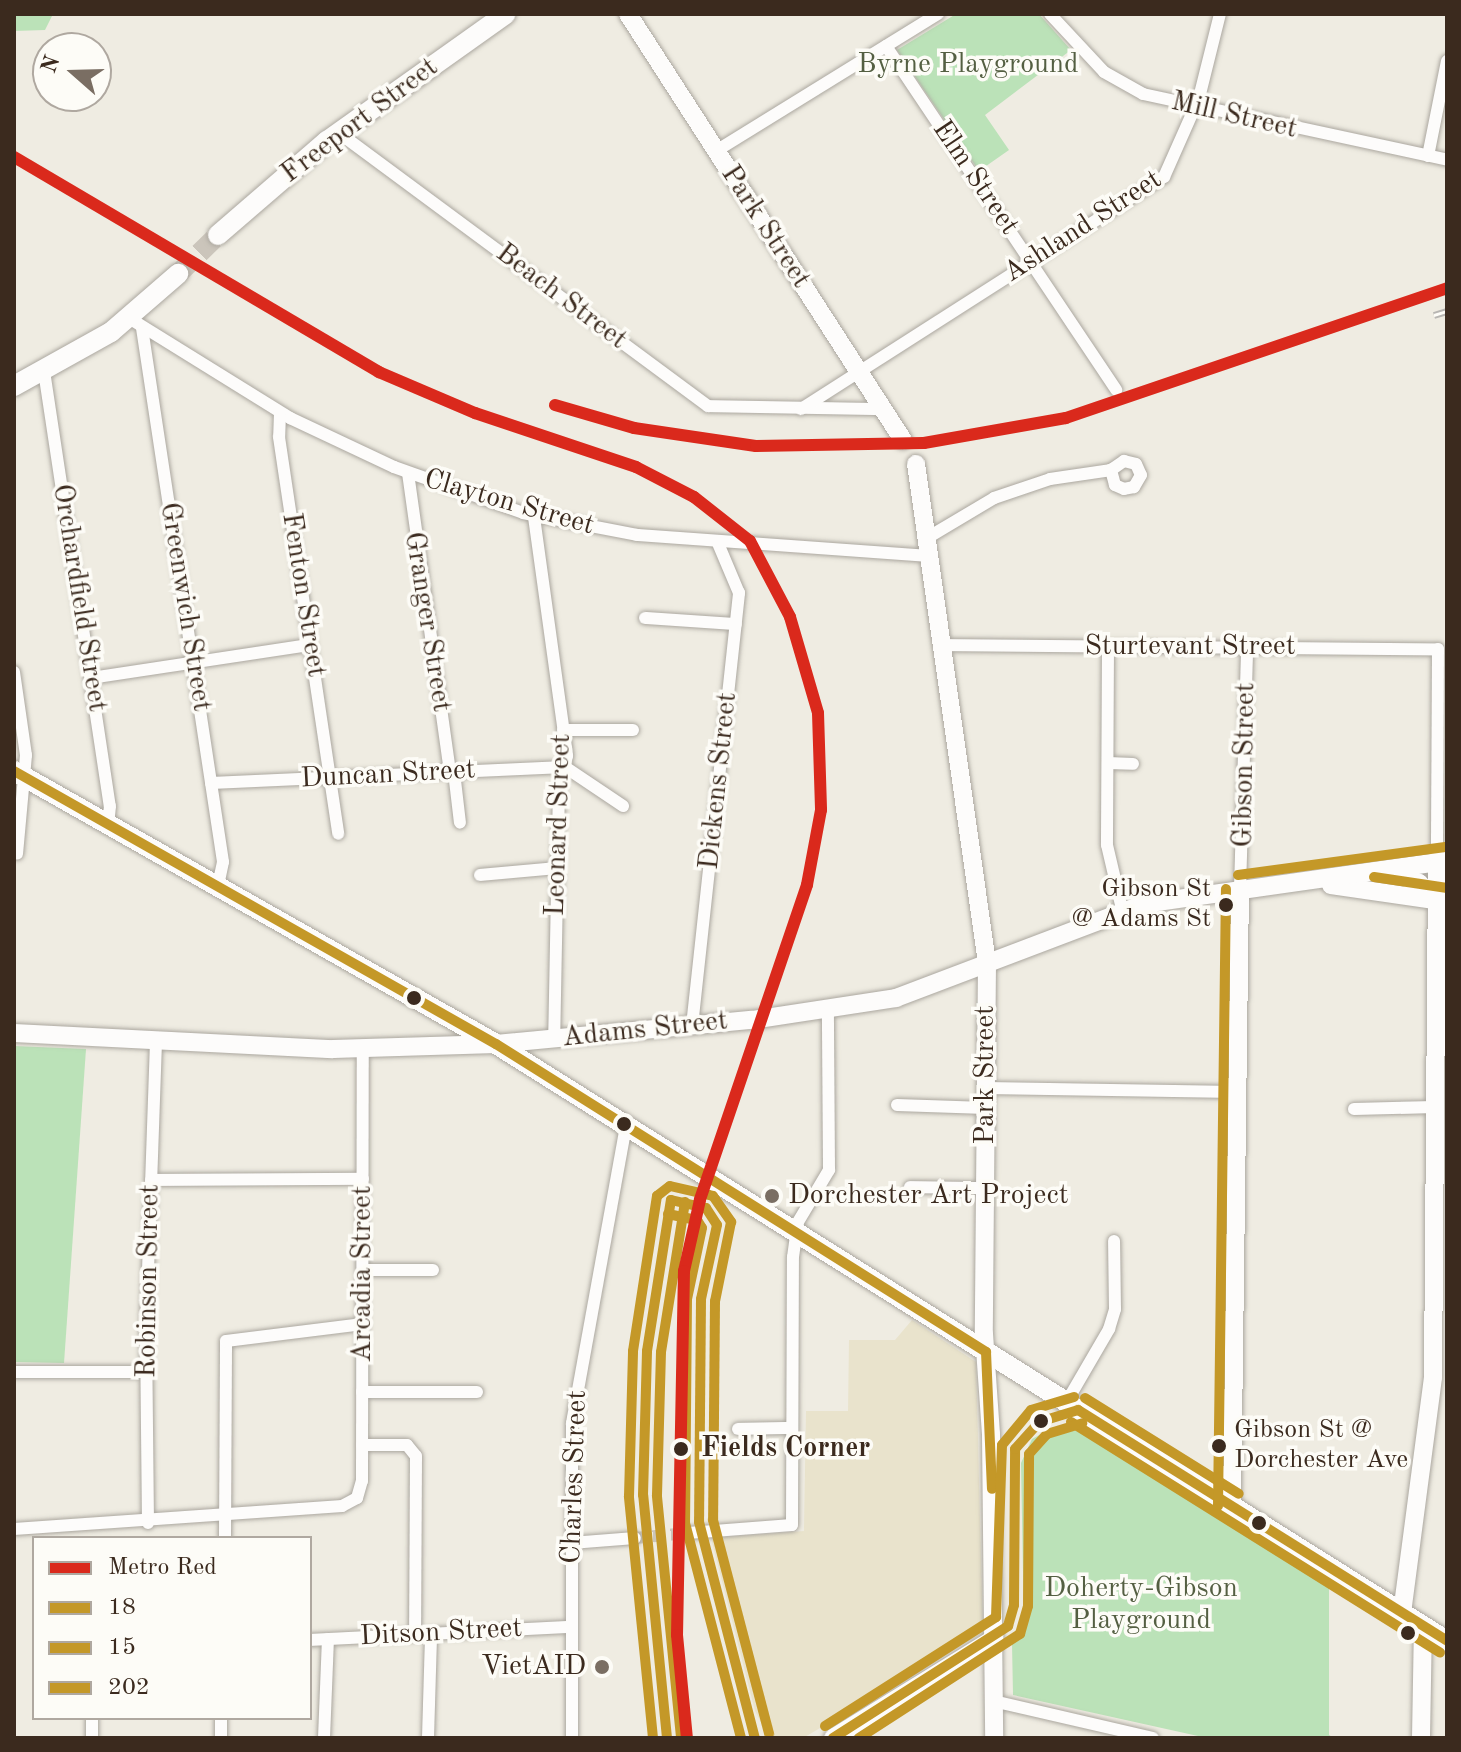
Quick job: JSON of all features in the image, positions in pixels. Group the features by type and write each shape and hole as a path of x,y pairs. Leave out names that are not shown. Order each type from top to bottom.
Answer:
{"main road":[{"name":"Freeport Street","path":"218,235 339,133 506,14"},
{"path":"14,386 136,323 178,274"},
{"path":"18,773 496,1044 1447,1641"}],"street":[{"name":"Park Street","path":"628,14 903,440"},
{"path":"716,151 938,14"},
{"name":"Mill Street","path":"1050,14 1116,81 1194,109 1447,160"},
{"name":"Ashland Street","path":"858,372 1164,177 1194,109 1220,14"},
{"name":"Elm Street","path":"886,46 1116,390"},
{"path":"1428,156 1447,61"},
{"name":"Beach Street","path":"339,133 708,406 882,409"},
{"name":"Clayton Street","path":"136,323 280,413 408,473 534,517 609,532 717,541 929,547"},
{"name":"Greenwich Street","path":"136,323 223,862 218,886"},
{"name":"Orchardfield Street","path":"44,371 110,806 108,824"},
{"path":"801,409 858,372"},
{"name":"Fenton Street","path":"280,413 279,437 338,834"},
{"name":"Park Street","path":"916,464 987,963 986,1352 995,1638 994,1738"},
{"path":"929,547 994,498 1079,472 1111,470"},
{"name":"Granger Street","path":"408,473 407,490 460,823"},
{"name":"Leonard Street","path":"534,517 563,730 565,767 559,783 554,1039"},
{"name":"Dickens Street","path":"692,1026 736,624 738,585 717,541"},
{"path":"645,618 736,624"},
{"path":"91,678 310,645"},
{"name":"Sturtevant Street","path":"942,645 1438,649 1442,864"},
{"path":"1108,647 1107,845 1122,909"},
{"name":"Gibson Street","path":"1232,1506 1236,1092 1247,648"},
{"path":"14,672 25,751 18,773 17,854"},
{"path":"563,730 633,730"},
{"path":"1108,763 1133,764"},
{"path":"565,767 623,806"},
{"name":"Duncan Street","path":"211,783 565,767"},
{"path":"1402,1613 1432,1385 1442,864"},
{"name":"Adams Street","path":"14,1033 363,1049 496,1044 828,1010 896,998 1122,909 1240,889 1442,864"},
{"path":"480,875 557,868"},
{"path":"1392,872 1419,883 1441,902"},
{"name":"Adams Street","path":"1304,881 1441,902"},
{"path":"688,1533 792,1525 796,1232 829,1170 828,1010"},
{"name":"Robinson Street","path":"148,1523 146,1372 156,1040"},
{"name":"Arcadia Street","path":"225,1516 342,1506 357,1498 362,1445 363,1049"},
{"path":"986,1088 1236,1092"},
{"path":"897,1105 986,1108"},
{"path":"1354,1109 1435,1107"},
{"name":"Charles Street","path":"572,1738 572,1419 626,1125"},
{"path":"151,1180 363,1179"},
{"path":"910,1187 985,1188"},
{"path":"1066,1403 1109,1329 1115,1309 1114,1241"},
{"path":"363,1270 433,1270"},
{"path":"225,1536 228,1339 363,1324"},
{"path":"14,1372 146,1372"},
{"path":"362,1392 477,1392"},
{"path":"738,1429 792,1428"},
{"path":"362,1445 407,1445 416,1456 415,1635"},
{"path":"14,1529 95,1532 148,1523 225,1516"},
{"path":"571,1543 635,1538"},
{"path":"1421,1738 1423,1626"},
{"name":"Ditson Street","path":"312,1640 571,1627"},
{"path":"428,1738 431,1634"},
{"path":"833,1738 995,1638"},
{"path":"324,1738 328,1639"},
{"path":"993,1701 1119,1734 1153,1738"}],"shaded area":[{"path":"912,1320 976,1362 983,1633 803,1738 769,1738 755,1711 711,1538 804,1531 806,1411 848,1411 849,1340 895,1340"}],"green space":[{"path":"14,14 53,14 45,30 14,31"},
{"name":"Byrne Playground","path":"956,14 1039,14 1071,50 985,115 1009,150 979,171 897,50"},
{"path":"14,1046 86,1049 64,1363 14,1362"},
{"name":"Doherty-Gibson Playground","path":"1054,1427 1085,1432 1329,1586 1329,1735 1334,1738 1207,1738 1013,1695 1012,1644 1024,1628 1021,1463 1032,1439"}],"tunnel":[{"path":"178,274 218,235"},
{"path":"635,1538 688,1533"}],"railway":[{"path":"1434,315 1447,311"}],"metro line":[{"name":"Red","path":"14,157 379,372 475,413 636,467 694,497 750,541 790,617 818,713 821,810 807,885 700,1200 684,1271 677,1635 687,1738"},
{"name":"Red","path":"555,405 634,428 756,446 924,443 1066,418 1447,288"}],"transit line":[{"name":"18","path":"14,771 496,1044 986,1352"},
{"name":"202","path":"1238,875 1445,847"},
{"name":"202","path":"1374,877 1447,888"},
{"name":"202","path":"1218,1506 1226,889"},
{"name":"202","path":"653,1738 629,1496 633,1351 657,1196 670,1186 713,1196 731,1222 715,1301 713,1520 769,1734"},
{"name":"18","path":"671,1200 706,1208 717,1225 701,1299 699,1522 755,1738"},
{"name":"18","path":"667,1738 643,1495 647,1351 671,1200"},
{"name":"15","path":"681,1737 657,1495 661,1352 685,1202"},
{"name":"15","path":"668,1214 697,1220 702,1228 687,1299 685,1523 741,1738"},
{"name":"18","path":"986,1352 992,1489"},
{"name":"202","path":"825,1726 996,1617 1002,1445 1031,1410 1074,1397"},
{"name":"202","path":"1085,1398 1239,1494"},
{"name":"18","path":"1078,1410 1447,1641"},
{"name":"18","path":"833,1738 1008,1626 1014,1605 1015,1449 1039,1422 1078,1410"},
{"name":"15","path":"1071,1422 1440,1653"},
{"name":"15","path":"859,1738 1020,1634 1028,1606 1029,1454 1047,1434 1082,1423"}],"place":[{"name":"Gibson St @ Adams St","path":"1226,905"},
{"name":"Dorchester Art Project","path":"772,1196"},
{"name":"Gibson St @ Dorchester Ave","path":"1219,1446"},
{"name":"Fields Corner","path":"681,1449"},
{"name":"VietAID","path":"602,1667"}]}
